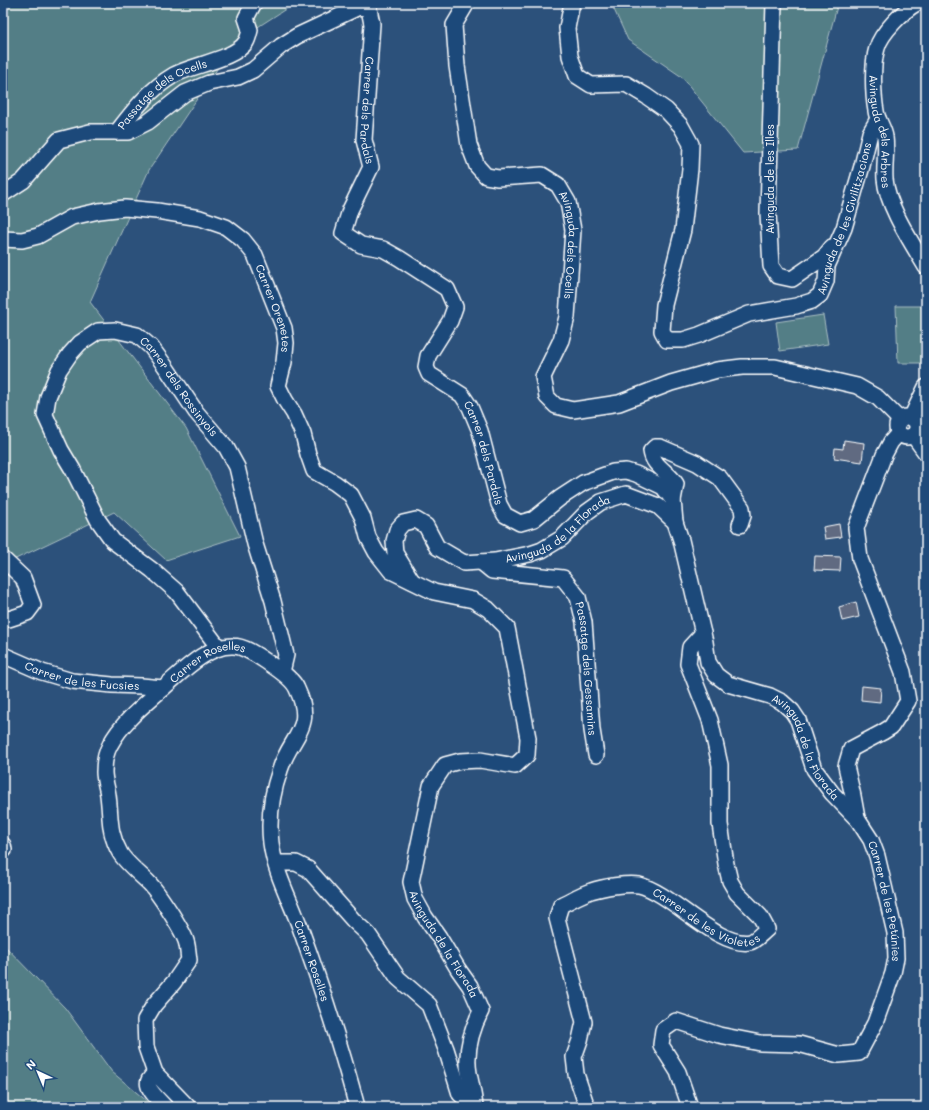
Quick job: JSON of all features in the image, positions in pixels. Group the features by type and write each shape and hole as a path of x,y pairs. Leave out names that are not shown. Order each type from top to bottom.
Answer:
{"street":[{"name":"Passatge dels Ocells","path":"3,194 23,181 59,140 90,132 117,132 141,102 174,75 195,66 223,57 234,52 246,43 250,30 246,18 254,3"},
{"name":"Avinguda dels Ocells","path":"467,3 454,26 457,66 469,145 477,166 486,176 498,178 542,175 558,185 568,202 573,230 567,318 561,340 543,377 547,397 556,406 573,410 619,403 671,383 718,370 742,367 775,367 857,386 878,398 906,427 926,453"},
{"name":"Avinguda de les Civilitzacions","path":"572,3 567,28 570,56 577,76 590,85 626,84 666,110 681,126 691,144 690,169 683,230 664,305 662,331 667,340 683,340 700,336 749,314 796,306 812,301 820,295 826,281 826,266 844,228 870,133 878,119"},
{"name":"Avinguda de les Illes","path":"774,3 768,213 771,266 778,276 792,279 824,257 839,239"},
{"name":"Avinguda dels Arbres","path":"917,3 901,15 886,32 877,47 873,80 876,113 885,136 885,179 888,198 926,267"},
{"name":"Carrer dels Pardals","path":"117,132 128,132 148,122 185,93 209,83 238,77 253,70 281,46 296,36 359,7 369,9 372,24 364,140 371,168 350,210 343,232 361,245 383,249 447,289 455,307 450,321 428,356 426,367 429,374 462,395 470,407 480,431 499,504 505,515 520,523 534,519 560,498 583,483 614,472 626,471 636,474 662,488 673,500"},
{"name":"Carrer Orenetes","path":"3,239 22,240 38,236 72,217 100,211 125,208 157,211 200,218 226,227 243,240 255,255 284,328 286,343 284,362 278,386 300,427 314,471 335,483 351,495 362,518 368,537 376,552 391,571 412,582"},
{"name":"Carrer dels Rossinyols","path":"219,648 176,592 152,570 112,541 98,520 73,470 61,450 45,415 48,397 59,370 80,343 98,332 114,330 137,335 151,347 196,412 230,454 237,467 255,544 273,601 286,655 282,672"},
{"name":"Avinguda de la Florada","path":"857,818 846,766 851,749 890,727 908,701 903,672 860,559 856,528 884,455 891,442 906,427 926,387"},
{"path":"675,522 673,500 676,484 672,477 652,460 651,451 655,447 660,447 696,463 720,478 742,508 743,516 740,525"},
{"name":"Avinguda de la Florada","path":"474,1107 468,1071 469,1043 472,1029 481,1011 470,986 439,937 424,917 415,898 411,882 431,786 444,766 460,761 480,760 515,766 527,755 528,738 506,628 488,609 473,600 434,592 412,582 395,553 394,541 397,530 403,523 416,520 426,526 437,547 464,563 481,562 495,561 542,550 562,538 587,512 601,502 626,494 658,506 675,522 681,540 703,633 708,662 716,675 728,684 770,696 782,702 792,711 798,720 814,769 832,793 857,818"},
{"path":"3,559 22,578 33,605 28,613 8,619 3,618"},
{"name":"Passatge dels Gessamins","path":"481,562 492,571 563,578 578,597 584,622 592,730 596,755"},
{"name":"Carrer de les Violetes","path":"588,1107 576,1074 574,1057 584,1022 556,918 561,905 591,891 625,885 639,885 667,899 695,919 729,940 751,942 767,929 760,916 737,893 730,880 726,864 720,824 720,765 710,720 688,664 690,647 703,633"},
{"name":"Carrer Roselles","path":"188,1107 155,1073 146,1047 146,1020 154,1005 174,982 189,960 186,940 152,886 121,856 113,838 110,827 104,774 105,755 110,744 123,725 188,666 219,648 235,646 255,654 282,672 296,686 302,701 305,722 299,735 285,756 275,787 270,828 271,845 280,882 297,919 319,982 357,1107"},
{"name":"Carrer de les Fucsies","path":"3,655 42,672 72,681 163,688"},
{"name":"Carrer de les Petúnies","path":"690,1107 678,1072 661,1045 663,1030 676,1021 720,1035 760,1043 799,1044 839,1054 859,1053 875,1023 893,973 896,958 895,934 877,856 870,840 857,818"},
{"path":"3,845 3,851"},
{"name":"Avinguda de la Florada","path":"276,862 296,863 308,869 354,921 368,934 398,978 429,1005 446,1049 460,1094 474,1107"},
{"path":"155,1073 148,1081 148,1085 154,1095 165,1107"}],"green space":[{"path":"3,3 295,3 236,41 149,170 90,302 186,428 240,536 166,560 114,512 3,565"},
{"path":"611,3 838,3 798,150 743,153 682,77 628,40"},
{"path":"896,306 926,306 926,363 898,363"},
{"path":"823,315 828,344 780,351 776,322"},
{"path":"3,944 65,1008 112,1072 154,1107 3,1107"}],"building":[{"path":"844,440 864,443 862,462 834,458 835,448 843,449"},
{"path":"839,524 841,537 825,539 823,527"},
{"path":"815,556 841,557 840,571 814,570"},
{"path":"856,602 859,617 842,621 839,607"},
{"path":"862,686 881,688 880,702 861,700"}]}
